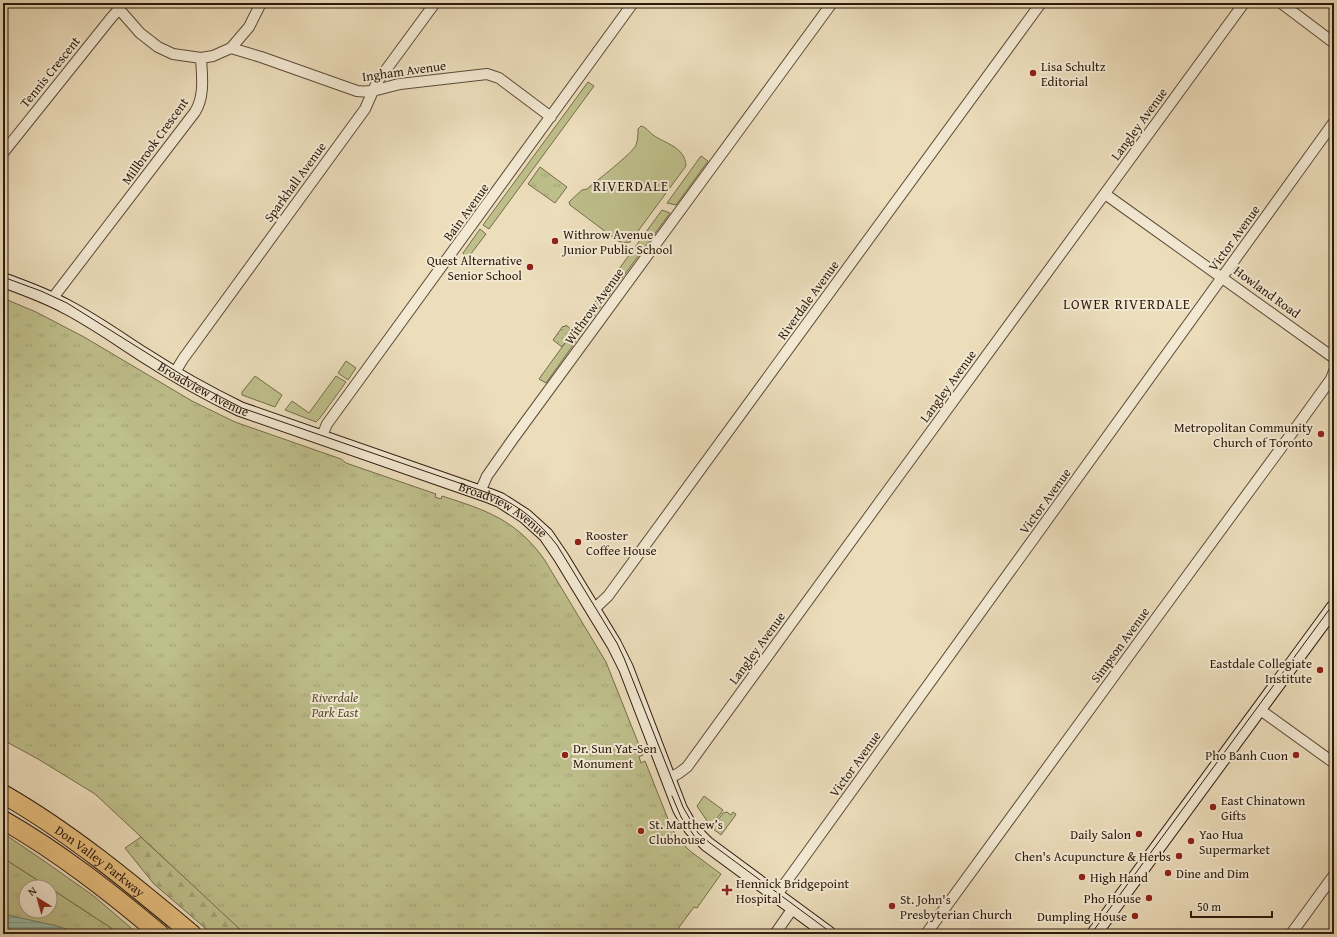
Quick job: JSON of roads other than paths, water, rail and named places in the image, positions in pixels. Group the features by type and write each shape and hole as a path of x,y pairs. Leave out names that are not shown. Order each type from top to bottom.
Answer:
{"highway":[{"name":"Don Valley Parkway","path":"3,794 21,804 71,838 127,880 192,934"},
{"name":"Don Valley Parkway","path":"3,820 68,861 123,903 160,934"}],"main road":[{"name":"Broadview Avenue","path":"3,280 52,299 104,328 174,374 218,399 240,409 480,492 500,500 525,516 536,525 554,546 614,644 626,668 683,816 695,833 707,844 829,934"},
{"path":"1094,934 1334,609"}],"street":[{"path":"117,6 140,33 158,47 173,54 201,58 213,56 231,48 249,27 261,3"},
{"name":"Sparkhall Avenue","path":"174,374 183,359 364,109 378,82 435,3"},
{"name":"Bain Avenue","path":"321,438 332,418 634,3"},
{"name":"Withrow Avenue","path":"480,492 487,476 513,439 832,3"},
{"name":"Riverdale Avenue","path":"593,610 608,596 1041,3"},
{"name":"Langley Avenue","path":"668,779 687,767 1244,3"},
{"path":"1281,3 1334,43"},
{"name":"Tennis Crescent","path":"3,153 111,18 117,6"},
{"name":"Ingham Avenue","path":"231,48 357,91 372,92 386,86 487,74 499,78 551,117"},
{"name":"Millbrook Crescent","path":"52,299 196,112 201,100 201,58"},
{"name":"Victor Avenue","path":"776,896 1334,122"},
{"name":"Howland Road","path":"1105,194 1223,277 1334,358"},
{"name":"Simpson Avenue","path":"926,934 1300,422 1331,379 1334,371"},
{"path":"1260,709 1334,764"},
{"path":"1291,934 1334,875"},
{"path":"775,934 794,908"}],"tram line":[{"path":"3,277 41,291 67,303 198,385 242,408 494,495 512,504 529,516 544,529 557,545 617,643 683,807 698,833 833,934"},
{"path":"1091,934 1334,603"},
{"path":"672,796 681,817 695,837"}],"place":[{"name":"Lisa Schultz Editorial","path":"1033,73"},
{"name":"Withrow Avenue Junior Public School","path":"555,241"},
{"name":"Quest Alternative Senior School","path":"530,267"},
{"name":"Metropolitan Community Church of Toronto","path":"1321,434"},
{"name":"Rooster Coffee House","path":"578,542"},
{"name":"Eastdale Collegiate Institute","path":"1320,670"},
{"name":"Dr. Sun Yat-Sen Monument","path":"565,755"},
{"name":"Pho Banh Cuon","path":"1296,755"},
{"name":"East Chinatown Gifts","path":"1213,807"},
{"name":"St. Matthew’s Clubhouse","path":"641,831"},
{"name":"Daily Salon","path":"1139,834"},
{"name":"Yao Hua Supermarket","path":"1191,841"},
{"name":"Chen's Acupuncture & Herbs","path":"1179,856"},
{"name":"Dine and Dim","path":"1168,873"},
{"name":"High Hand","path":"1082,877"},
{"name":"Hennick Bridgepoint Hospital","path":"727,890"},
{"name":"Pho House","path":"1149,898"},
{"name":"St. John's Presbyterian Church","path":"892,906"},
{"name":"Dumpling House","path":"1135,916"}],"district":[{"name":"RIVERDALE","path":"631,186"},
{"name":"LOWER RIVERDALE","path":"1127,304"}],"park label":[{"name":"Riverdale Park East","path":"335,704"}]}
